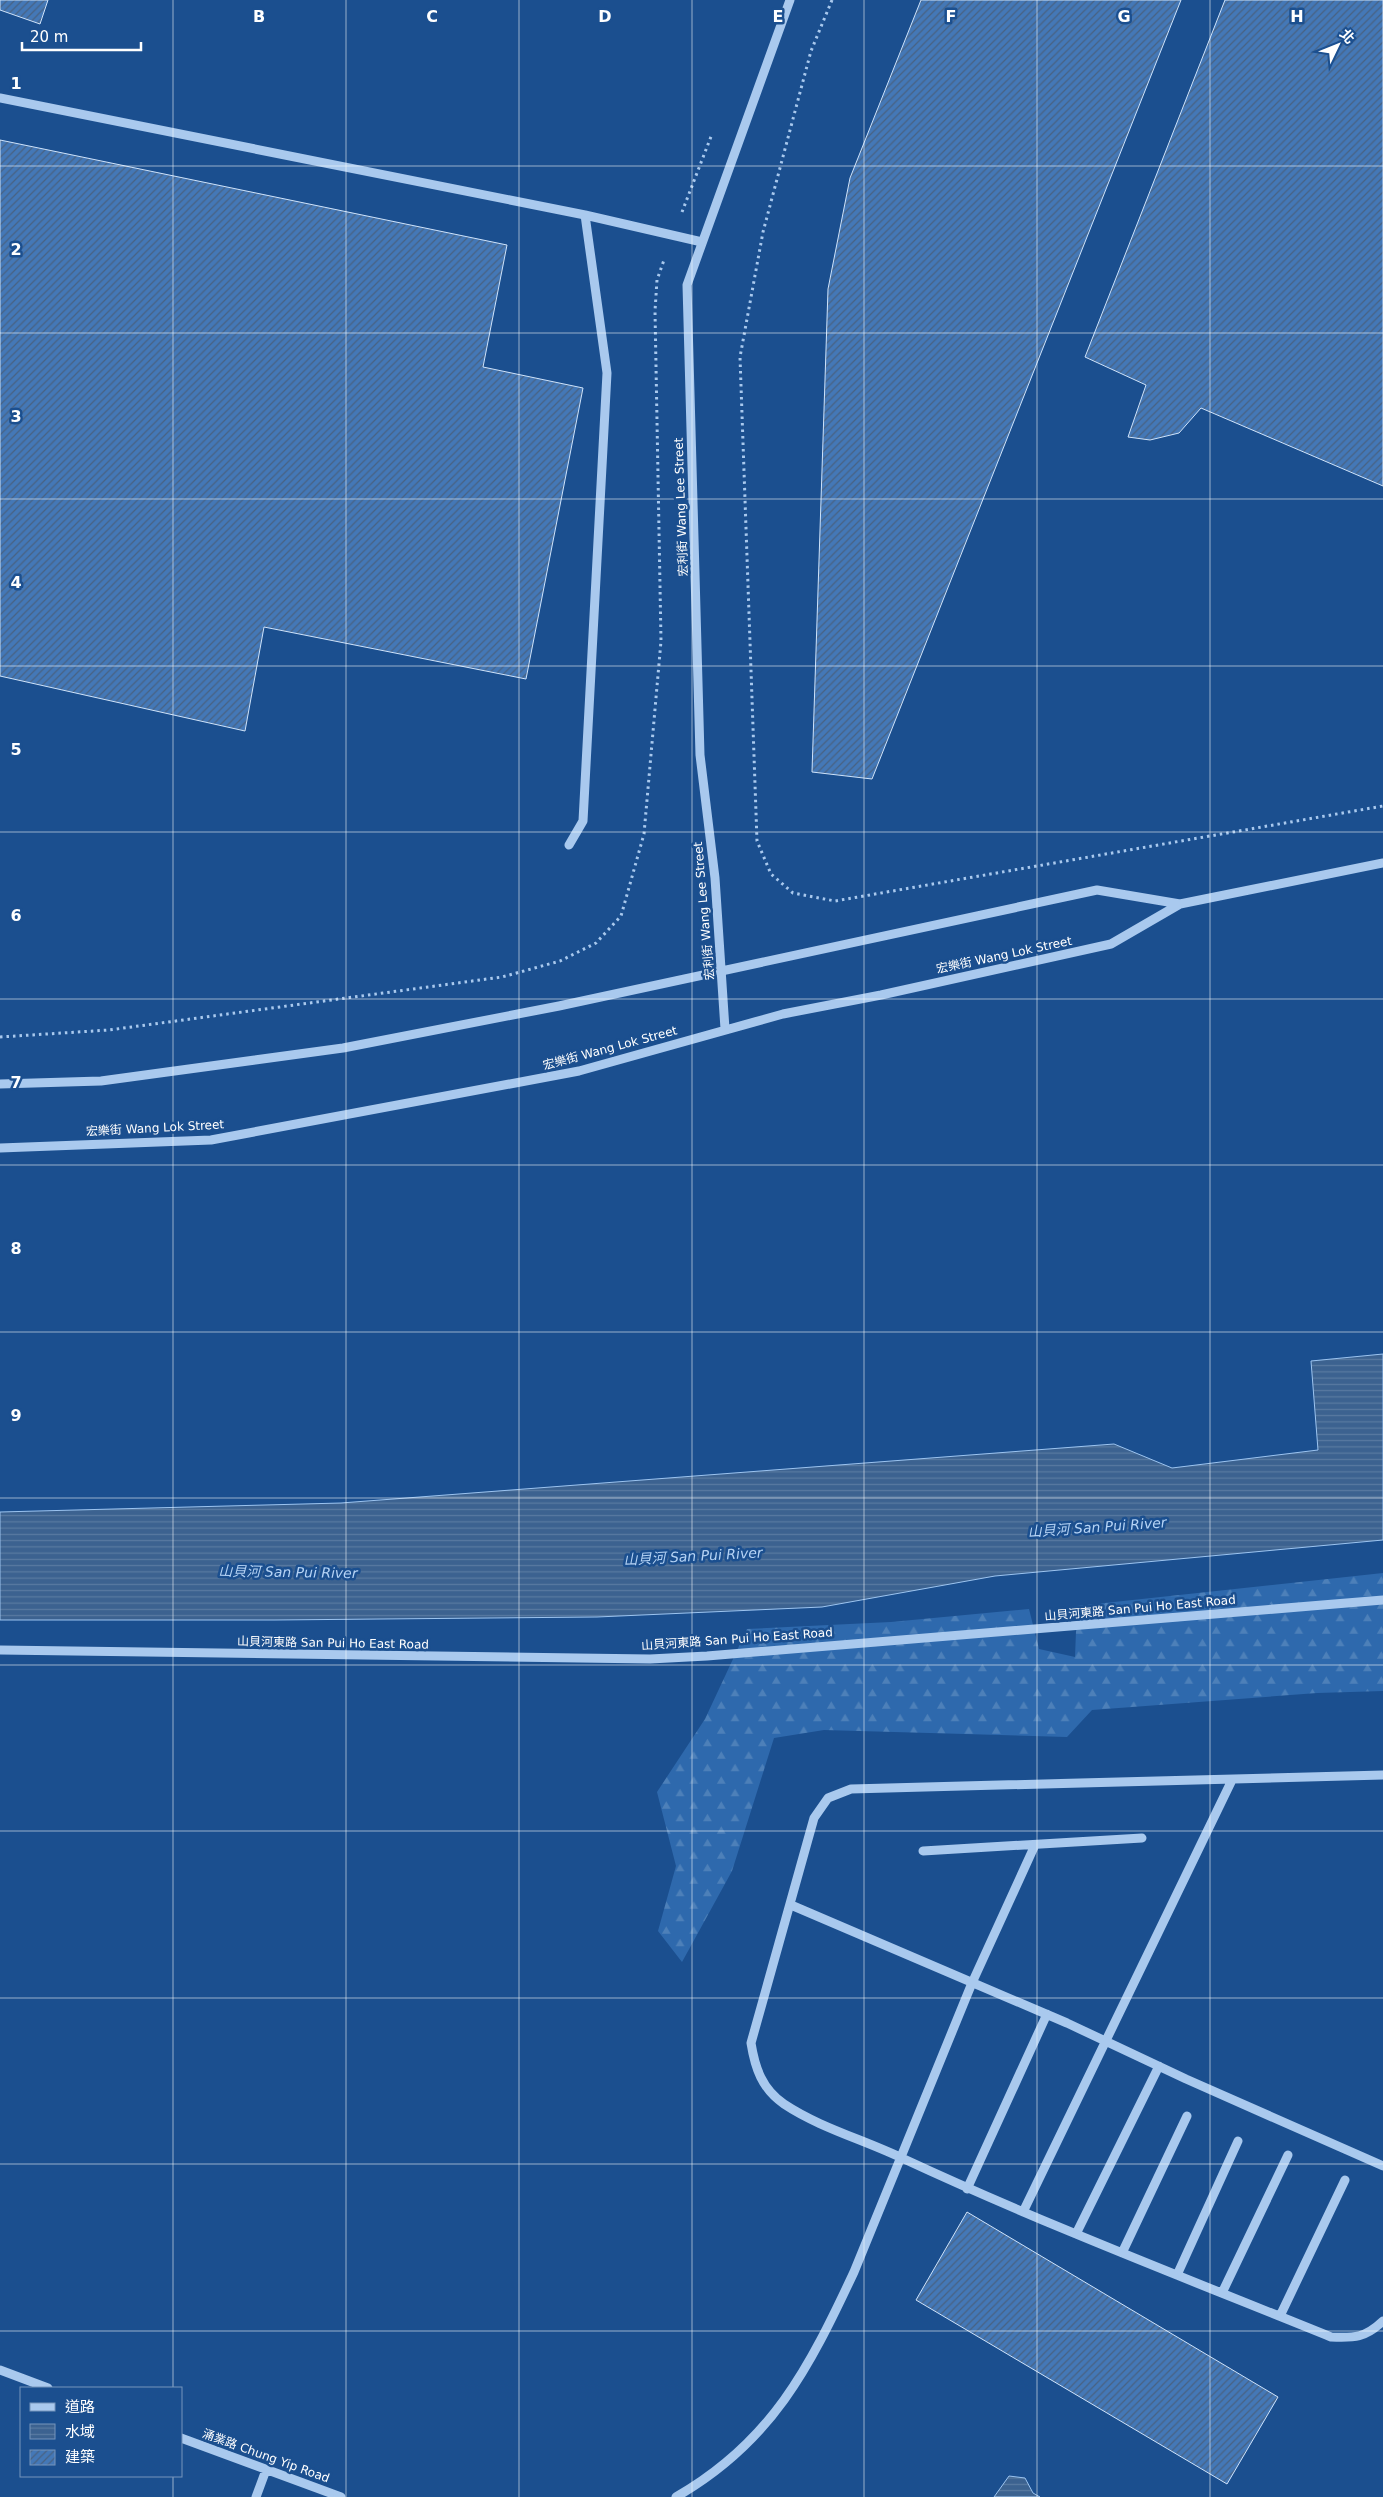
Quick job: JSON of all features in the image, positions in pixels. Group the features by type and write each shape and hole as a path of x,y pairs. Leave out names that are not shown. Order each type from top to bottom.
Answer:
{"street":[{"name":"宏利街 Wang Lee Street","path":"725,1029 714,878 700,755 687,285 790,0"},
{"path":"0,98 585,215 702,242"},
{"path":"569,844 583,821 607,373 585,215"},
{"name":"宏樂街 Wang Lok Street","path":"0,1148 211,1140 580,1071 783,1014 881,995 1111,944 1180,904 1383,863"},
{"name":"宏樂街 Wang Lok Street","path":"0,1084 101,1081 343,1048 559,1006 1097,890 1180,904"},
{"name":"山貝河東路 San Pui Ho East Road","path":"0,1650 650,1659 707,1656 1383,1600"},
{"path":"1383,1775 852,1789 828,1798 814,1818 751,2043 754,2064 764,2086 783,2103 812,2120 1023,2212 1331,2337 1352,2338 1371,2333 1383,2321"},
{"path":"1023,2212 1232,1780"},
{"path":"923,1851 1142,1838"},
{"path":"676,2497 711,2476 763,2429 792,2390 836,2310 972,1983 1035,1845"},
{"path":"791,1905 1047,2014 1186,2079 1383,2166"},
{"path":"967,2188 1047,2014"},
{"path":"1076,2234 1159,2066"},
{"path":"1122,2253 1187,2116"},
{"path":"1177,2275 1238,2141"},
{"path":"1222,2293 1288,2155"},
{"path":"1280,2316 1346,2180"},
{"path":"0,2370 45,2387"},
{"name":"涌業路 Chung Yip Road","path":"182,2438 341,2497"},
{"path":"256,2497 266,2470"}],"path":[{"path":"832,0 811,51 763,232 740,357 757,841 771,874 794,893 835,901 1383,806"},
{"path":"0,1037 118,1028 502,977 560,961 575,954 596,943 620,916 644,834 661,641 655,311 657,280 714,127"}],"green space":[{"path":"1383,1573 1383,1691 1317,1693 1092,1710 1067,1737 824,1730 774,1738 732,1871 682,1962 658,1931 676,1866 657,1792 705,1719 747,1629 891,1622 1029,1609 1039,1649 1075,1657 1077,1606"}],"water":[{"name":"山貝河 San Pui River","path":"1383,1354 1383,1540 995,1576 822,1607 597,1617 0,1620 0,1512 341,1503 1114,1444 1172,1468 1318,1450 1311,1361"},
{"path":"1009,2476 1025,2478 1033,2493 1040,2497 994,2497"}],"building":[{"path":"0,0 48,0 40,24 0,10"},
{"path":"921,0 1181,0 872,779 812,772 828,289 850,178"},
{"path":"1225,0 1383,0 1383,486 1201,408 1179,433 1150,440 1128,437 1146,385 1085,357"},
{"path":"0,140 507,245 483,367 583,388 526,679 264,627 245,731 0,676"},
{"path":"967,2212 1278,2397 1227,2484 916,2300"}]}
